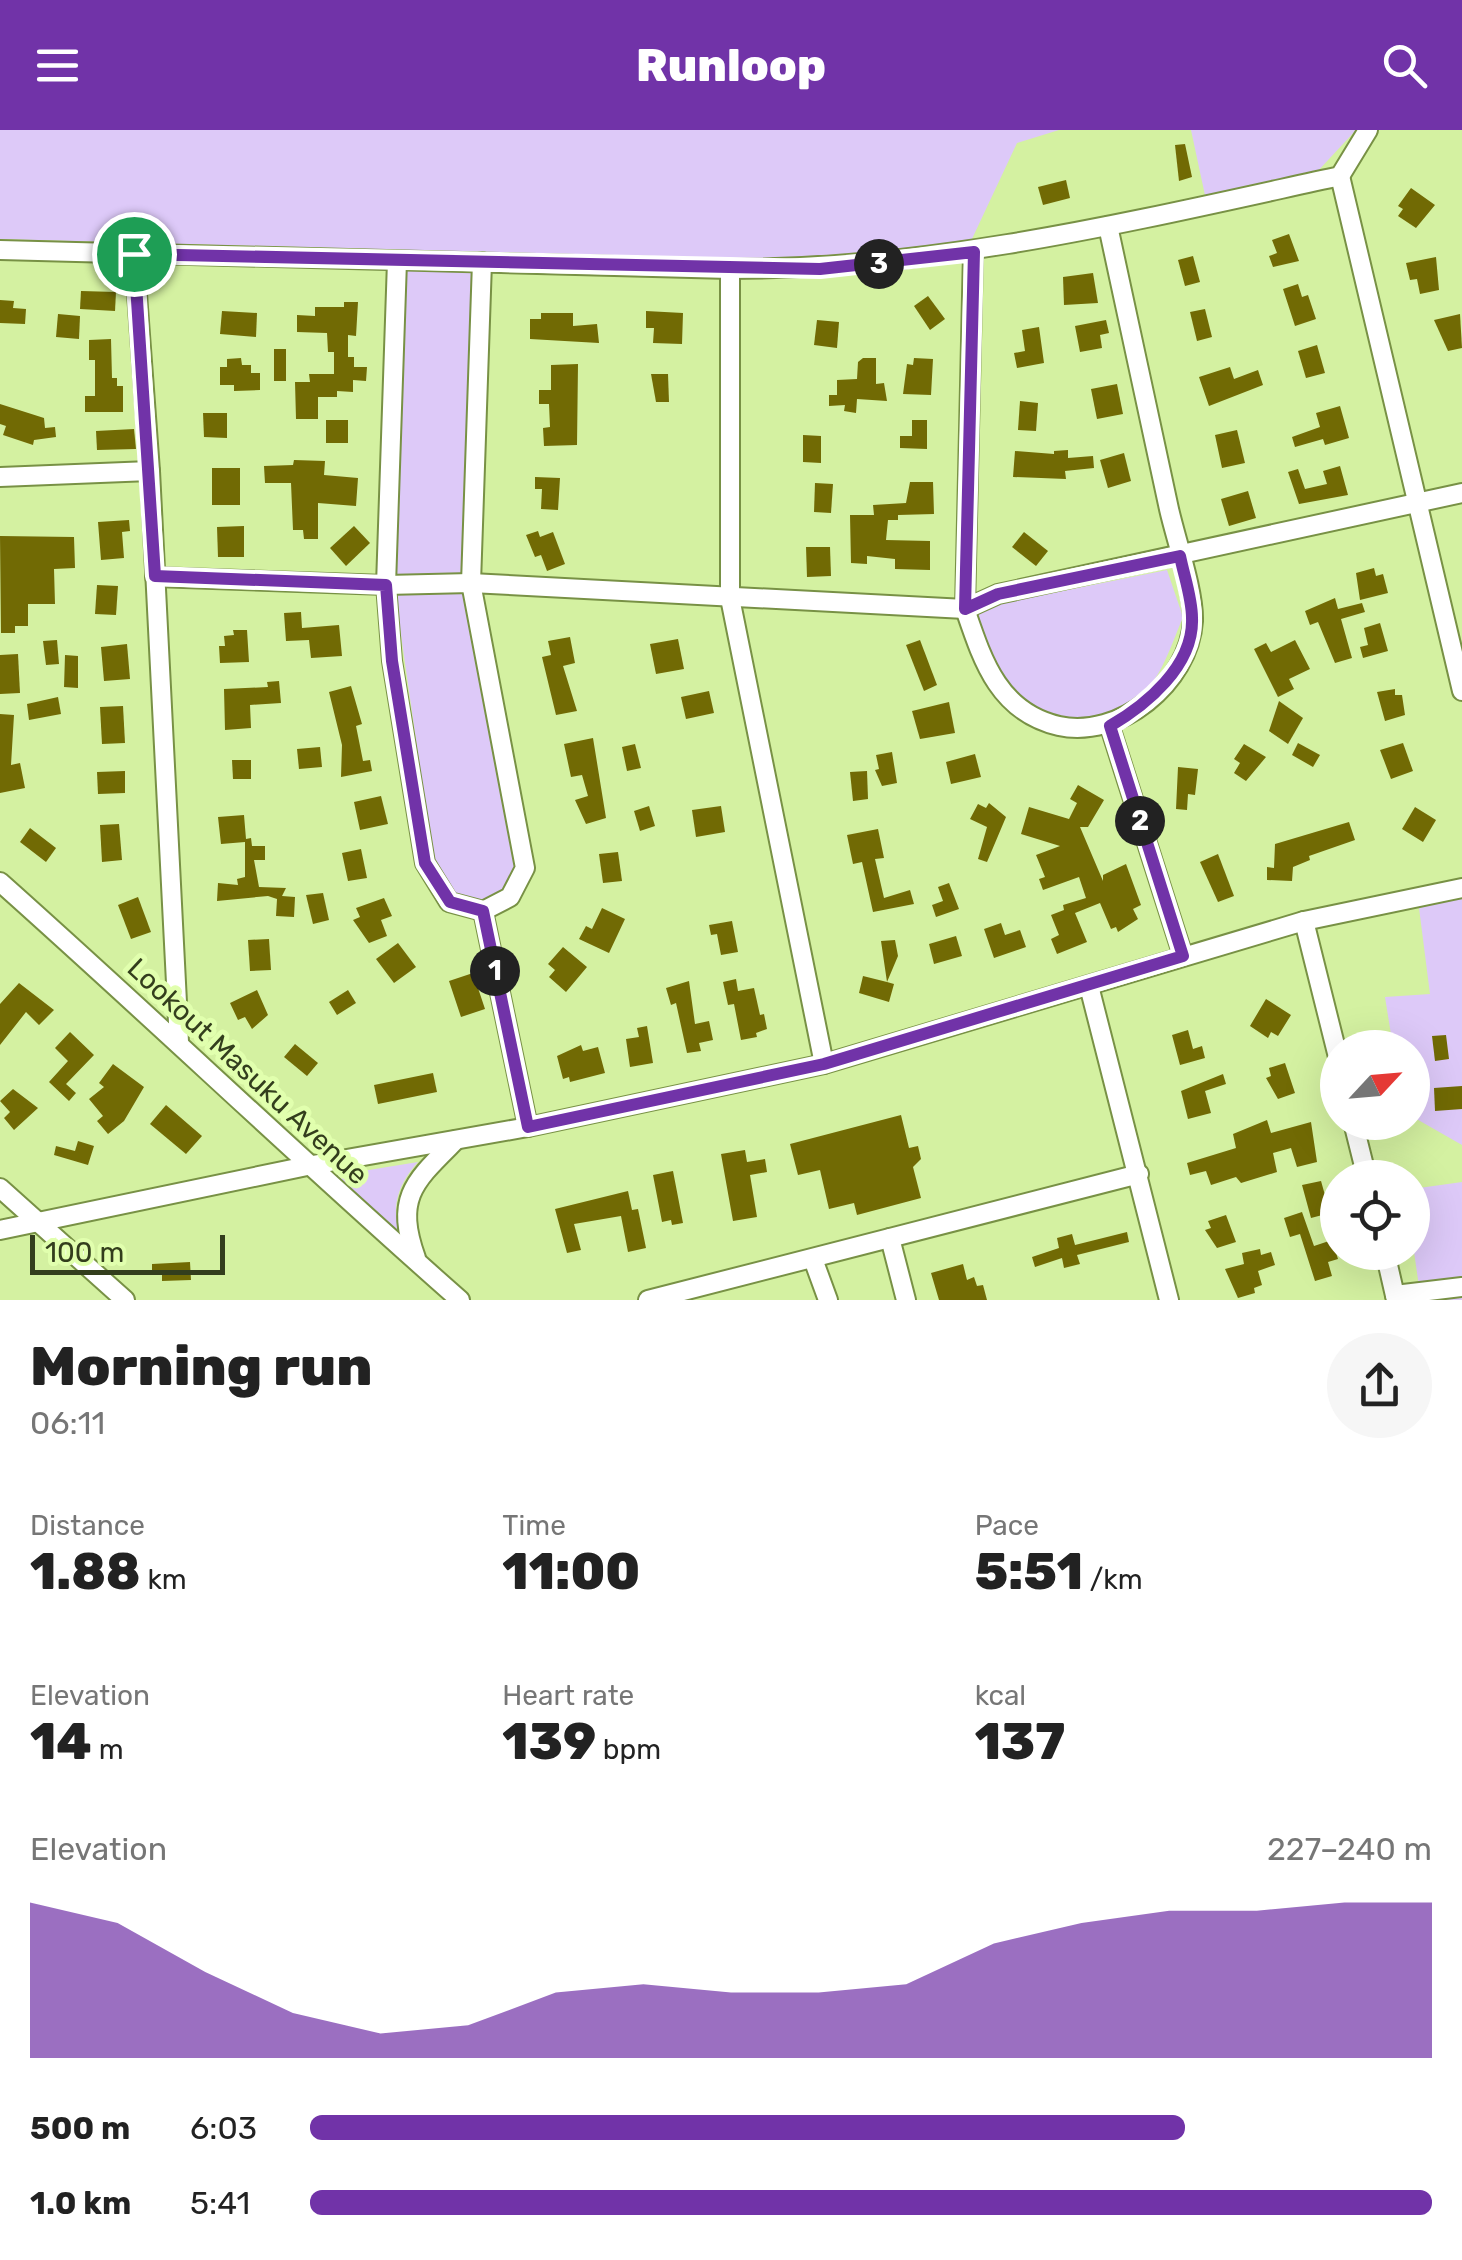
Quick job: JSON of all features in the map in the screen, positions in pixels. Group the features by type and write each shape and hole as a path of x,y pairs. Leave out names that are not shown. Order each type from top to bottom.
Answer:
{"street":[{"path":"1368,130 1340,176 1462,691"},
{"path":"0,250 820,269 974,252 1340,176"},
{"path":"974,252 965,609 983,662 1005,698 1035,720 1072,729 1110,726 1137,711 1166,683 1182,654 1193,620 1108,226"},
{"path":"134,254 150,470 179,1042"},
{"path":"398,262 386,585 392,661 425,863 450,902 483,911 510,896 525,868 471,583 482,262"},
{"path":"730,269 730,598 824,1064"},
{"path":"0,477 150,470"},
{"path":"155,576 386,585 471,583 965,609 998,594 1462,493"},
{"path":"1110,726 1183,956"},
{"name":"Lookout Masuku Avenue","path":"0,882 179,1042 307,1166 460,1300"},
{"path":"0,1230 307,1166 528,1127 824,1064 1304,921 1462,888"},
{"path":"483,911 528,1127"},
{"path":"1304,921 1331,1030"},
{"path":"1089,986 1169,1300"},
{"path":"418,1263 406,1223 406,1202 430,1164 456,1140"},
{"path":"648,1300 1138,1174"},
{"path":"0,1188 125,1300"},
{"path":"890,1238 906,1300"},
{"path":"813,1259 828,1300"},
{"path":"1389,1270 1396,1297 1462,1287"}],"shaded area":[{"path":"0,130 1059,130 1017,143 971,241 819,261 0,239"},
{"path":"1191,130 1356,130 1316,173 1206,200"},
{"path":"406,269 472,269 463,594 515,866 502,892 479,904 455,893 433,859 395,593"},
{"path":"1167,570 1183,617 1158,674 1145,691 1128,703 1088,717 1046,713 1027,704 999,673 975,613 999,604"},
{"path":"1462,897 1462,1145 1430,1127 1430,1030 1390,1030 1385,997 1430,994 1419,908"},
{"path":"418,1162 398,1194 400,1232 332,1176"},
{"path":"1462,1182 1462,1300 1421,1300 1417,1270 1430,1270 1430,1186"}],"building":[{"path":"1185,144 1192,177 1179,181 1175,145"},
{"path":"1066,180 1070,198 1043,205 1038,187"},
{"path":"1411,188 1435,205 1416,228 1398,216 1403,209 1398,206"},
{"path":"1289,234 1299,261 1273,267 1269,256 1277,253 1272,240"},
{"path":"1193,256 1200,282 1185,286 1178,260"},
{"path":"1436,257 1439,290 1420,294 1417,279 1410,280 1406,263"},
{"path":"1093,273 1098,303 1064,305 1063,277"},
{"path":"1298,284 1302,297 1308,295 1316,319 1295,326 1283,289"},
{"path":"81,291 116,292 115,311 80,309"},
{"path":"928,296 945,319 930,330 914,306"},
{"path":"0,300 14,301 13,308 26,309 25,324 0,323"},
{"path":"344,302 358,302 356,336 348,335 348,357 354,357 354,367 367,367 366,381 353,380 353,392 337,391 337,397 318,397 318,419 296,419 295,382 310,382 309,374 334,374 334,352 328,352 327,333 297,332 297,315 315,316 315,307 344,307"},
{"path":"1205,309 1212,337 1197,341 1190,312"},
{"path":"222,311 257,313 256,337 220,334"},
{"path":"646,311 683,313 682,344 653,343 654,328 646,328"},
{"path":"541,313 573,313 573,326 597,324 599,343 530,339 530,319 541,319"},
{"path":"58,314 80,316 79,339 56,337"},
{"path":"1460,314 1462,348 1448,351 1434,320"},
{"path":"817,320 839,322 837,348 814,345"},
{"path":"1106,320 1109,333 1100,335 1102,348 1080,352 1075,326"},
{"path":"1039,327 1044,363 1017,368 1014,353 1025,351 1022,330"},
{"path":"111,339 112,378 117,378 117,386 123,386 123,412 85,412 85,396 95,396 95,360 89,360 89,340"},
{"path":"1317,345 1325,373 1306,378 1298,351"},
{"path":"274,349 286,349 286,381 274,381"},
{"path":"241,358 242,365 251,365 251,373 260,373 260,390 234,391 234,385 220,385 220,367 227,367 227,359"},
{"path":"876,358 876,384 884,383 887,401 857,399 856,413 844,411 845,405 829,406 829,395 837,395 837,380 857,379 858,362"},
{"path":"914,358 933,359 931,395 903,394 907,364 913,365"},
{"path":"578,364 577,445 544,446 543,428 550,427 549,404 539,404 539,390 551,390 551,365"},
{"path":"1230,367 1234,379 1258,370 1263,385 1209,406 1199,377"},
{"path":"651,374 668,374 669,402 656,402"},
{"path":"1117,384 1123,414 1097,419 1091,389"},
{"path":"1020,401 1038,403 1036,431 1018,430"},
{"path":"0,404 44,418 45,428 55,427 56,437 34,440 33,445 3,435 6,426 0,424"},
{"path":"1340,406 1349,438 1325,445 1323,439 1295,447 1292,437 1320,427 1316,413"},
{"path":"203,413 227,413 227,438 204,437"},
{"path":"326,420 348,420 348,443 326,443"},
{"path":"912,420 927,420 927,449 900,448 900,436 912,436"},
{"path":"134,429 136,449 97,450 96,431"},
{"path":"1237,430 1245,463 1222,468 1215,435"},
{"path":"803,435 821,436 821,463 803,462"},
{"path":"1068,450 1068,458 1093,456 1094,468 1065,471 1066,479 1013,477 1015,451 1054,454"},
{"path":"1124,453 1131,481 1108,488 1100,460"},
{"path":"294,460 325,461 324,475 358,478 356,506 318,503 318,539 304,539 303,530 293,530 291,483 265,483 264,466 293,465"},
{"path":"1340,466 1348,495 1299,504 1288,472 1298,469 1305,489 1327,484 1323,471"},
{"path":"212,468 240,468 240,505 212,505"},
{"path":"535,477 560,478 558,510 541,509 542,489 535,489"},
{"path":"910,482 933,482 934,514 898,515 898,520 888,520 886,540 930,541 930,570 895,569 895,559 867,556 867,564 851,563 850,515 874,515 873,505 906,503"},
{"path":"815,483 833,484 831,513 814,512"},
{"path":"1248,491 1256,518 1229,526 1221,499"},
{"path":"129,520 130,531 122,532 124,558 101,560 98,522"},
{"path":"244,526 244,557 218,557 217,527"},
{"path":"354,526 370,543 346,566 330,548"},
{"path":"538,531 540,537 553,532 565,564 547,571 541,555 535,557 526,535"},
{"path":"1024,532 1048,551 1036,566 1012,547"},
{"path":"0,536 74,537 75,568 54,569 55,604 28,604 28,626 15,626 15,633 1,633"},
{"path":"806,547 830,547 831,576 807,577"},
{"path":"1374,568 1376,576 1383,574 1388,593 1360,600 1356,573"},
{"path":"97,585 118,586 116,615 95,614"},
{"path":"1335,598 1338,609 1362,603 1365,612 1341,619 1352,658 1335,663 1318,622 1310,625 1305,611"},
{"path":"301,612 302,628 339,625 342,656 311,658 309,640 286,641 284,613"},
{"path":"1380,623 1388,651 1363,658 1360,647 1368,645 1364,628"},
{"path":"233,630 247,630 249,662 220,663 219,646 225,646 224,636 234,635"},
{"path":"570,637 575,663 563,666 577,711 556,715 542,657 551,655 548,641"},
{"path":"678,639 684,669 656,674 650,644"},
{"path":"57,640 59,664 46,665 43,641"},
{"path":"920,640 937,685 924,691 906,645"},
{"path":"1295,640 1310,669 1289,679 1294,689 1278,697 1254,649 1266,643 1271,652"},
{"path":"127,644 130,679 104,681 101,647"},
{"path":"18,654 20,693 0,694 0,655"},
{"path":"65,655 78,656 78,688 64,687"},
{"path":"279,681 281,703 250,705 251,728 225,730 224,689 268,687 267,682"},
{"path":"351,686 362,724 356,726 363,761 370,760 372,771 341,777 342,745 329,692"},
{"path":"1395,689 1395,695 1402,695 1405,715 1385,721 1377,692"},
{"path":"709,691 714,713 686,719 681,697"},
{"path":"58,697 61,714 29,720 27,704"},
{"path":"1279,701 1303,718 1288,744 1269,731"},
{"path":"949,702 955,733 920,739 912,711"},
{"path":"123,706 125,743 102,744 100,707"},
{"path":"0,714 14,715 11,765 20,763 25,788 0,793"},
{"path":"593,738 606,818 586,824 575,800 588,796 582,775 571,777 564,744"},
{"path":"1298,743 1320,755 1313,767 1292,755"},
{"path":"1403,743 1413,771 1391,779 1380,750"},
{"path":"635,744 641,768 627,771 622,747"},
{"path":"1244,744 1266,757 1246,781 1234,773 1240,763 1234,759"},
{"path":"320,747 322,767 299,769 297,749"},
{"path":"892,752 897,783 882,786 875,770 879,769 876,755"},
{"path":"975,754 981,777 951,784 946,762"},
{"path":"232,760 251,760 251,779 233,779"},
{"path":"1178,767 1198,769 1195,795 1188,794 1187,810 1176,809"},
{"path":"125,771 125,793 98,794 97,772"},
{"path":"867,771 868,799 853,801 850,772"},
{"path":"1078,785 1104,800 1088,827 1080,827 1103,881 1103,875 1126,864 1141,905 1133,909 1138,919 1118,932 1116,927 1111,929 1100,903 1075,913 1087,942 1057,954 1051,939 1059,935 1051,915 1064,910 1063,905 1086,898 1079,877 1043,890 1039,879 1045,877 1036,855 1060,846 1021,834 1029,807 1069,819 1077,803 1070,799"},
{"path":"381,796 388,824 360,830 354,802"},
{"path":"989,803 1006,817 987,862 978,859 987,827 970,819 978,804 986,808"},
{"path":"649,806 655,826 640,831 634,811"},
{"path":"721,806 725,832 696,837 692,810"},
{"path":"1415,807 1436,820 1423,842 1402,829"},
{"path":"244,815 246,839 251,838 252,846 265,846 265,860 254,860 259,887 286,888 282,896 295,897 294,917 276,916 277,899 268,896 217,901 218,883 238,885 237,879 245,877 245,842 221,844 218,817"},
{"path":"1349,822 1355,840 1309,856 1310,860 1293,867 1292,881 1267,880 1267,867 1274,868 1275,844"},
{"path":"119,824 122,860 102,862 100,825"},
{"path":"30,828 56,848 46,862 20,842"},
{"path":"878,829 884,858 875,859 884,898 910,890 914,904 873,912 862,862 853,864 847,835"},
{"path":"361,849 367,878 348,881 342,853"},
{"path":"618,852 622,881 603,883 599,854"},
{"path":"1218,854 1234,896 1218,902 1200,862"},
{"path":"949,883 959,909 936,917 932,905 943,901 938,887"},
{"path":"323,893 329,920 313,924 306,895"},
{"path":"138,897 151,932 131,939 118,905"},
{"path":"384,898 392,916 381,920 387,936 369,943 353,920 360,917 356,908"},
{"path":"602,908 625,919 609,953 579,939 586,926 592,929"},
{"path":"732,921 738,952 721,955 717,934 711,935 709,925"},
{"path":"1001,923 1005,935 1020,930 1026,947 994,958 984,929"},
{"path":"956,936 962,956 934,964 929,944"},
{"path":"269,939 271,970 250,971 248,940"},
{"path":"895,940 898,956 887,982 881,941"},
{"path":"398,943 416,967 394,983 376,959"},
{"path":"563,947 587,967 566,992 549,977 555,970 548,964"},
{"path":"473,973 485,1009 461,1017 449,981"},
{"path":"863,976 894,984 889,1002 859,993"},
{"path":"736,979 738,991 754,988 760,1015 764,1014 767,1029 756,1033 757,1037 741,1040 734,1004 728,1005 723,982"},
{"path":"689,981 695,1024 709,1021 713,1040 699,1043 701,1051 687,1053 676,1003 671,1005 666,988"},
{"path":"19,983 54,1010 39,1025 26,1012 0,1045 0,1004"},
{"path":"257,990 268,1015 252,1029 245,1017 238,1020 230,1003"},
{"path":"348,990 356,1003 337,1015 329,1002"},
{"path":"1266,999 1291,1015 1278,1036 1271,1032 1268,1038 1250,1026"},
{"path":"647,1026 653,1063 630,1067 626,1039 639,1037 637,1028"},
{"path":"1188,1030 1193,1049 1202,1046 1205,1058 1180,1065 1172,1035"},
{"path":"70,1032 94,1055 66,1084 76,1093 69,1101 49,1082 68,1061 55,1048"},
{"path":"1446,1035 1449,1059 1435,1061 1432,1036"},
{"path":"295,1044 318,1063 307,1076 284,1057"},
{"path":"581,1045 583,1051 598,1047 605,1073 570,1082 569,1077 563,1079 557,1056"},
{"path":"1285,1063 1295,1093 1278,1099 1266,1078 1271,1076 1269,1068"},
{"path":"113,1064 144,1087 124,1121 108,1134 97,1121 103,1116 89,1099 104,1087 99,1083"},
{"path":"433,1073 437,1092 378,1104 374,1085"},
{"path":"1223,1074 1226,1084 1205,1091 1211,1113 1188,1119 1181,1091"},
{"path":"1462,1086 1462,1109 1435,1111 1434,1088"},
{"path":"13,1089 38,1108 14,1130 4,1118 10,1112 0,1101"},
{"path":"166,1105 202,1136 186,1154 150,1124"},
{"path":"901,1115 909,1148 918,1146 921,1159 913,1167 921,1198 857,1215 854,1203 829,1209 820,1170 798,1175 790,1144"},
{"path":"1267,1120 1271,1133 1311,1122 1317,1162 1297,1167 1291,1148 1273,1153 1277,1172 1241,1183 1236,1177 1211,1185 1206,1171 1190,1175 1187,1163 1236,1148 1233,1134"},
{"path":"78,1141 94,1146 88,1165 54,1155 56,1146 75,1151"},
{"path":"745,1150 747,1162 765,1159 767,1172 750,1175 757,1217 733,1221 721,1154"},
{"path":"673,1171 683,1223 672,1225 671,1220 662,1222 653,1175"},
{"path":"1320,1181 1320,1216 1311,1218 1302,1185"},
{"path":"628,1191 632,1210 638,1209 646,1248 628,1252 621,1216 574,1224 581,1250 567,1253 555,1209"},
{"path":"1302,1212 1314,1246 1320,1244 1320,1270 1330,1270 1332,1276 1315,1281 1300,1234 1290,1237 1284,1218"},
{"path":"1226,1215 1236,1242 1217,1248 1205,1230 1211,1228 1208,1221"},
{"path":"1127,1232 1129,1242 1077,1255 1080,1264 1064,1268 1062,1258 1035,1267 1032,1257 1059,1248 1057,1238 1072,1234 1075,1245"},
{"path":"1260,1249 1261,1255 1271,1252 1275,1265 1258,1271 1262,1285 1254,1288 1255,1293 1238,1298 1225,1269 1244,1264 1242,1253"},
{"path":"190,1262 191,1280 162,1281 162,1274 152,1275 152,1264"},
{"path":"963,1264 967,1280 974,1277 977,1286 983,1285 987,1300 939,1300 931,1273"}],"route":[{"path":"974,252 965,609 998,594 1180,556 1193,620 1182,654 1166,683 1137,711 1110,726 1183,956 824,1064 528,1127 483,911 464,909 450,902 434,884 425,863 392,661 386,585 155,576 134,254 820,269 974,252"}]}
